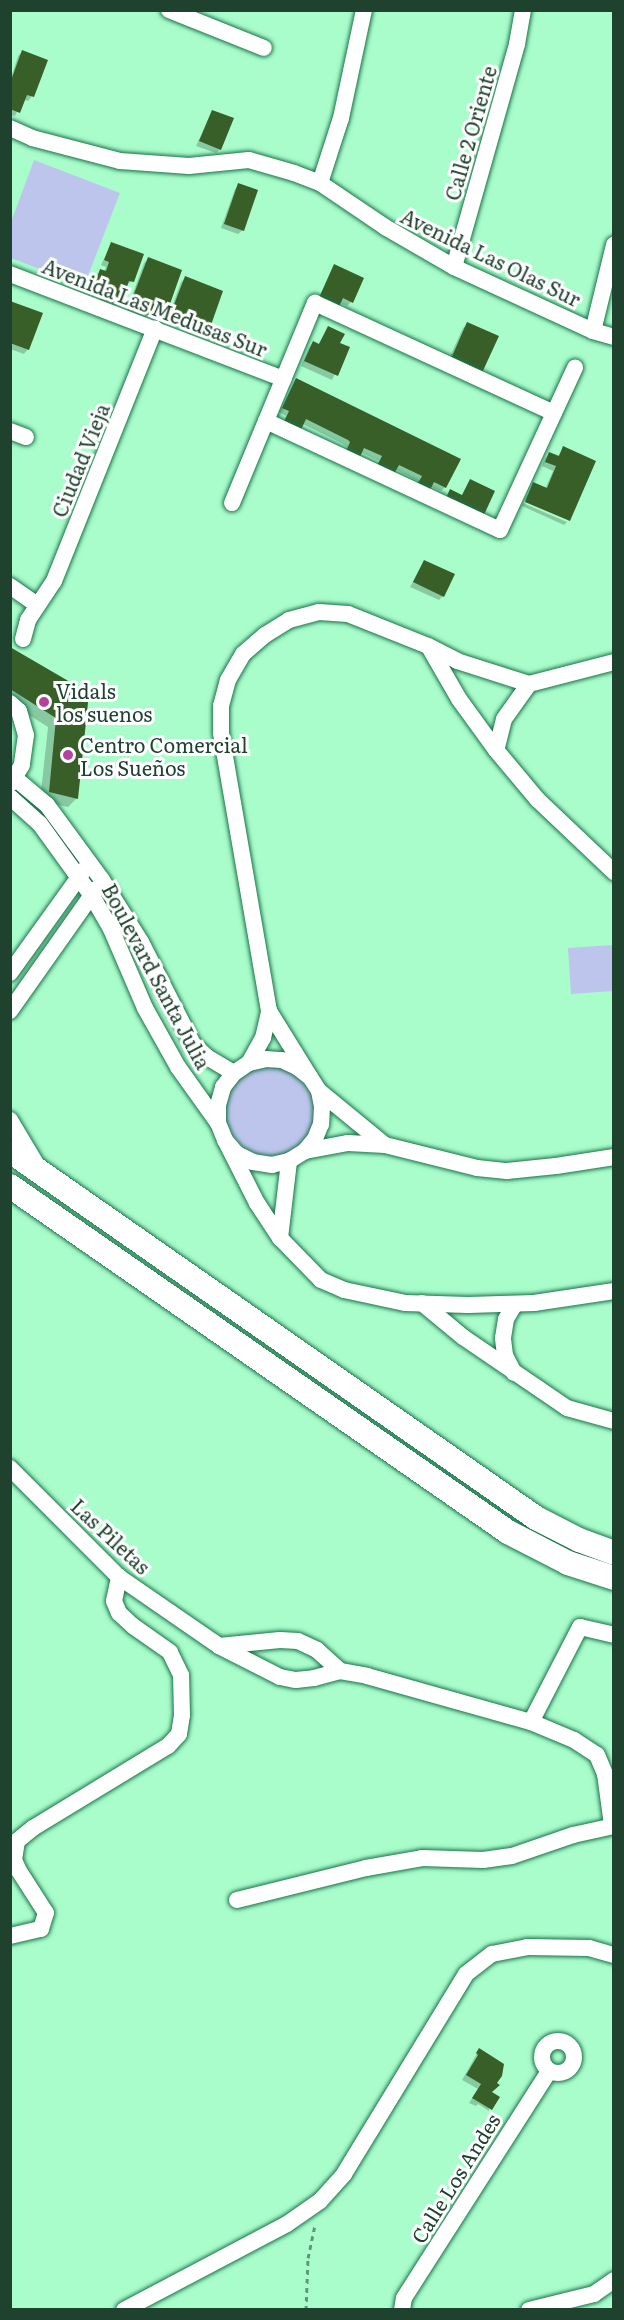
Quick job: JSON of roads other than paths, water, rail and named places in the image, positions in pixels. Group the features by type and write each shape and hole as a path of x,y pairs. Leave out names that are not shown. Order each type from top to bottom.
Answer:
{"highway":[{"path":"10,1151 536,1518 579,1540 614,1553"},
{"path":"10,1186 508,1532 568,1563 614,1578"}],"street":[{"path":"169,10 264,48"},
{"path":"320,183 341,118 364,10"},
{"name":"Calle 2 Oriente","path":"454,267 517,44 523,10"},
{"name":"Avenida Las Olas Sur","path":"10,128 32,138 120,161 189,166 249,160 320,183 385,227 454,267 593,330 614,337"},
{"path":"593,330 614,245"},
{"name":"Avenida Las Medusas Sur","path":"10,274 155,327 284,379"},
{"path":"232,503 315,303 554,413"},
{"name":"Ciudad Vieja","path":"23,639 28,620 54,581 155,327"},
{"path":"266,421 500,530 575,368"},
{"path":"10,586 37,605"},
{"path":"225,1140 237,1154 254,1162 272,1165 290,1161 305,1151 315,1138 321,1124 322,1107 314,1084 269,1011 221,733 221,706 228,680 243,654 265,635 289,620 319,612 348,614 428,646 457,661 529,684 614,662"},
{"path":"428,646 459,699 496,750 538,800 614,872"},
{"path":"496,750 504,719 529,684"},
{"path":"10,703 19,711 26,735 22,765 12,779 47,805 102,880 141,942 193,1044 207,1057 234,1073"},
{"name":"Boulevard Santa Julia","path":"10,797 40,824 92,896 111,929 145,1008 178,1068 218,1123"},
{"path":"10,973 90,863"},
{"path":"10,1011 102,880"},
{"path":"249,1063 263,1038 269,1011"},
{"path":"385,1145 314,1084 297,1066 282,1060 266,1059 249,1063 234,1073 223,1087 218,1105 218,1123 225,1140 257,1203 280,1238 321,1280 344,1290 405,1303 515,1304 614,1291"},
{"path":"10,1120 43,1175"},
{"path":"305,1151 348,1143 385,1145 477,1168 507,1171 555,1167 614,1157"},
{"path":"280,1238 290,1161"},
{"path":"422,1303 463,1337 514,1374 567,1408 614,1421"},
{"path":"514,1374 505,1355 503,1338 506,1319 515,1304"},
{"name":"Las Piletas","path":"10,1468 119,1577 219,1646 280,1677 305,1679 340,1671"},
{"path":"10,1936 40,1929 46,1913 19,1871 12,1850 17,1841 33,1828 168,1746 179,1734 182,1716 181,1675 170,1652 133,1626 119,1613 114,1601 119,1577"},
{"path":"531,1722 580,1627 614,1635"},
{"name":"Las Piletas","path":"219,1646 280,1640 298,1641 317,1650 340,1671 531,1722 574,1740 597,1755 605,1774 613,1825"},
{"path":"237,1900 366,1868 422,1857 483,1860 512,1856 613,1825"},
{"path":"124,2310 287,2224 320,2201 344,2174 466,1974 492,1954 527,1947 589,1948 614,1954"},
{"name":"Calle Los Andes","path":"402,2310 404,2298 549,2071"},
{"path":"529,2310 594,2294 614,2280"}],"place":[{"name":"Vidals los suenos","path":"44,702"},
{"name":"Centro Comercial Los Sueños","path":"68,755"}]}
